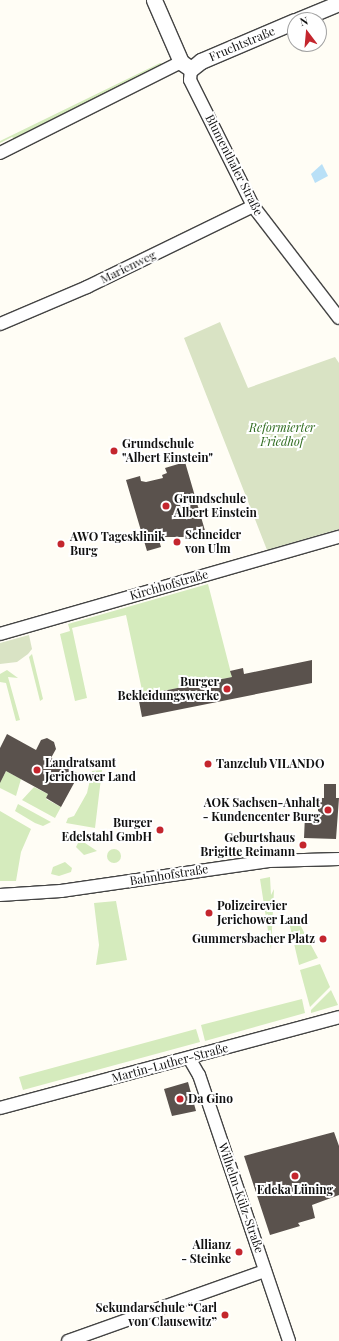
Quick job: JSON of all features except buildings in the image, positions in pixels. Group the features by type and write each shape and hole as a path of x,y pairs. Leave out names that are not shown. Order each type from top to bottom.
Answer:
{"street":[{"name":"Blumenthaler Straße","path":"154,0 186,65 190,80 253,206 339,318"},
{"path":"317,12 339,3"},
{"name":"Fruchtstraße","path":"186,65 201,61 287,24"},
{"path":"0,153 186,65"},
{"name":"Marienweg","path":"0,324 87,287 253,206"},
{"name":"Kirchhofstraße","path":"0,634 339,537"},
{"name":"Bahnhofstraße","path":"0,895 61,891 269,861 339,860"},
{"name":"Martin-Luther-Straße","path":"0,1108 339,1017"},
{"name":"Wilhelm-Külz-Straße","path":"189,1058 199,1075 289,1341"},
{"path":"68,1341 265,1271"}],"green space":[{"path":"160,63 163,64 16,140 12,137 0,143 0,141"},
{"name":"Reformierter Friedhof","path":"220,322 248,388 335,357 339,363 339,529 267,550 184,338"},
{"path":"208,584 232,677 143,695 126,615 72,628 87,698 75,701 60,634 70,631 68,624"},
{"path":"29,635 32,649 28,654 17,662 0,664 0,643"},
{"path":"32,654 43,699 40,701 29,657"},
{"path":"7,670 18,678 8,677 20,720 16,721 6,683 0,682 0,674"},
{"path":"102,770 95,828 66,823 68,818 74,816 87,793 92,771"},
{"path":"6,771 21,779 16,796 0,788 0,773 4,775"},
{"path":"34,787 48,794 46,799 61,807 55,818 22,800"},
{"path":"18,804 51,822 43,826 35,823 15,811"},
{"path":"0,811 31,829 21,852 16,881 0,881"},
{"path":"78,843 85,843 97,851 84,855 76,847"},
{"path":"111,849 117,849 121,853 121,859 117,863 111,863 107,859 107,853"},
{"path":"65,862 72,868 71,872 59,876 51,874 53,867"},
{"path":"270,877 271,895 274,889 271,950 260,879"},
{"path":"116,901 127,960 96,965 99,945 94,903"},
{"path":"288,918 298,921 318,958 299,965"},
{"path":"320,964 330,987 310,1007 300,970"},
{"path":"331,990 338,1005 311,1013 311,1010"},
{"path":"302,999 305,1013 205,1041 201,1025"},
{"path":"196,1029 200,1042 23,1090 19,1077"}],"water":[{"path":"322,164 328,176 315,183 311,174"}],"place":[{"name":"Grundschule \"Albert Einstein\"","path":"114,451"},
{"name":"Grundschule Albert Einstein","path":"166,506"},
{"name":"Schneider von Ulm","path":"177,542"},
{"name":"AWO Tagesklinik Burg","path":"61,544"},
{"name":"Burger Bekleidungswerke","path":"227,689"},
{"name":"Tanzclub VILANDO","path":"208,764"},
{"name":"Landratsamt Jerichower Land","path":"37,770"},
{"name":"AOK Sachsen-Anhalt - Kundencenter Burg","path":"328,810"},
{"name":"Burger Edelstahl GmbH","path":"160,830"},
{"name":"Geburtshaus Brigitte Reimann","path":"303,845"},
{"name":"Polizeirevier Jerichower Land","path":"209,913"},
{"name":"Gummersbacher Platz","path":"323,939"},
{"name":"Da Gino","path":"180,1099"},
{"name":"Edeka Lüning","path":"295,1176"},
{"name":"Allianz - Steinke","path":"239,1252"},
{"name":"Sekundarschule “Carl von Clausewitz”","path":"225,1315"}]}
